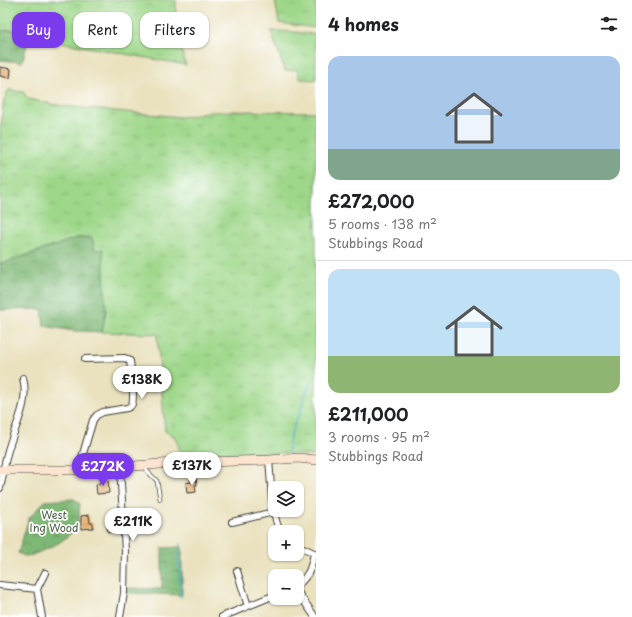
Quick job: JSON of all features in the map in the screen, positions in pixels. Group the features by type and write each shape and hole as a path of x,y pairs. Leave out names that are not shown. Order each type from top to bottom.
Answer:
{"street":[{"path":"83,470 82,457 93,420 97,415 103,412 131,407 133,403 130,361 125,358 85,360"},
{"path":"0,488 2,470 25,396 23,378"},
{"path":"2,470 83,470 173,462 299,458 316,460"},
{"path":"269,460 271,481"},
{"path":"120,467 125,551 124,593 120,617"},
{"path":"232,522 268,513"},
{"path":"304,548 315,554 311,567 304,580"},
{"path":"237,571 248,606"},
{"path":"42,617 37,589 45,573"},
{"path":"0,585 37,589"},
{"path":"222,617 268,599"},
{"path":"304,601 315,617"}],"lane":[{"path":"145,465 147,471 158,481 160,499"}],"green space":[{"path":"0,0 176,0 176,12 140,12 140,48 181,48 186,65 92,48 132,48 132,12 73,12 73,45 65,43 65,12 12,12 12,30 0,31"},
{"path":"275,0 316,0 316,28 279,23"},
{"path":"12,30 12,48 26,48 22,62 0,60 0,31"},
{"path":"271,31 316,34 316,80 300,79 297,69 285,71"},
{"path":"9,90 23,92 28,99 62,106 180,117 228,111 316,112 316,456 284,453 193,457 182,456 175,437 165,431 157,334 102,332 106,310 92,238 77,238 4,263 0,263 0,129 3,104"},
{"path":"77,238 92,238 95,250 103,249 106,310 102,332 74,331 44,326 42,309 0,310 0,263 4,263"},
{"name":"West Ing Wood","path":"74,499 80,504 78,524 67,537 47,549 27,557 18,553 29,518 45,501"},
{"path":"182,547 182,595 124,593 124,588 162,589 162,548"}],"building":[{"path":"0,67 11,69 10,78 0,76"},
{"path":"196,477 196,492 187,493 186,483 191,482 190,478"},
{"path":"108,480 109,493 97,494 96,485 100,484 100,481"},
{"path":"89,515 90,523 93,523 93,528 81,529 81,516"},
{"path":"113,520 116,531 108,532 107,521"}],"waterway":[{"path":"288,452 289,441 293,428 311,381"},
{"path":"181,544 179,562 181,597"}]}
